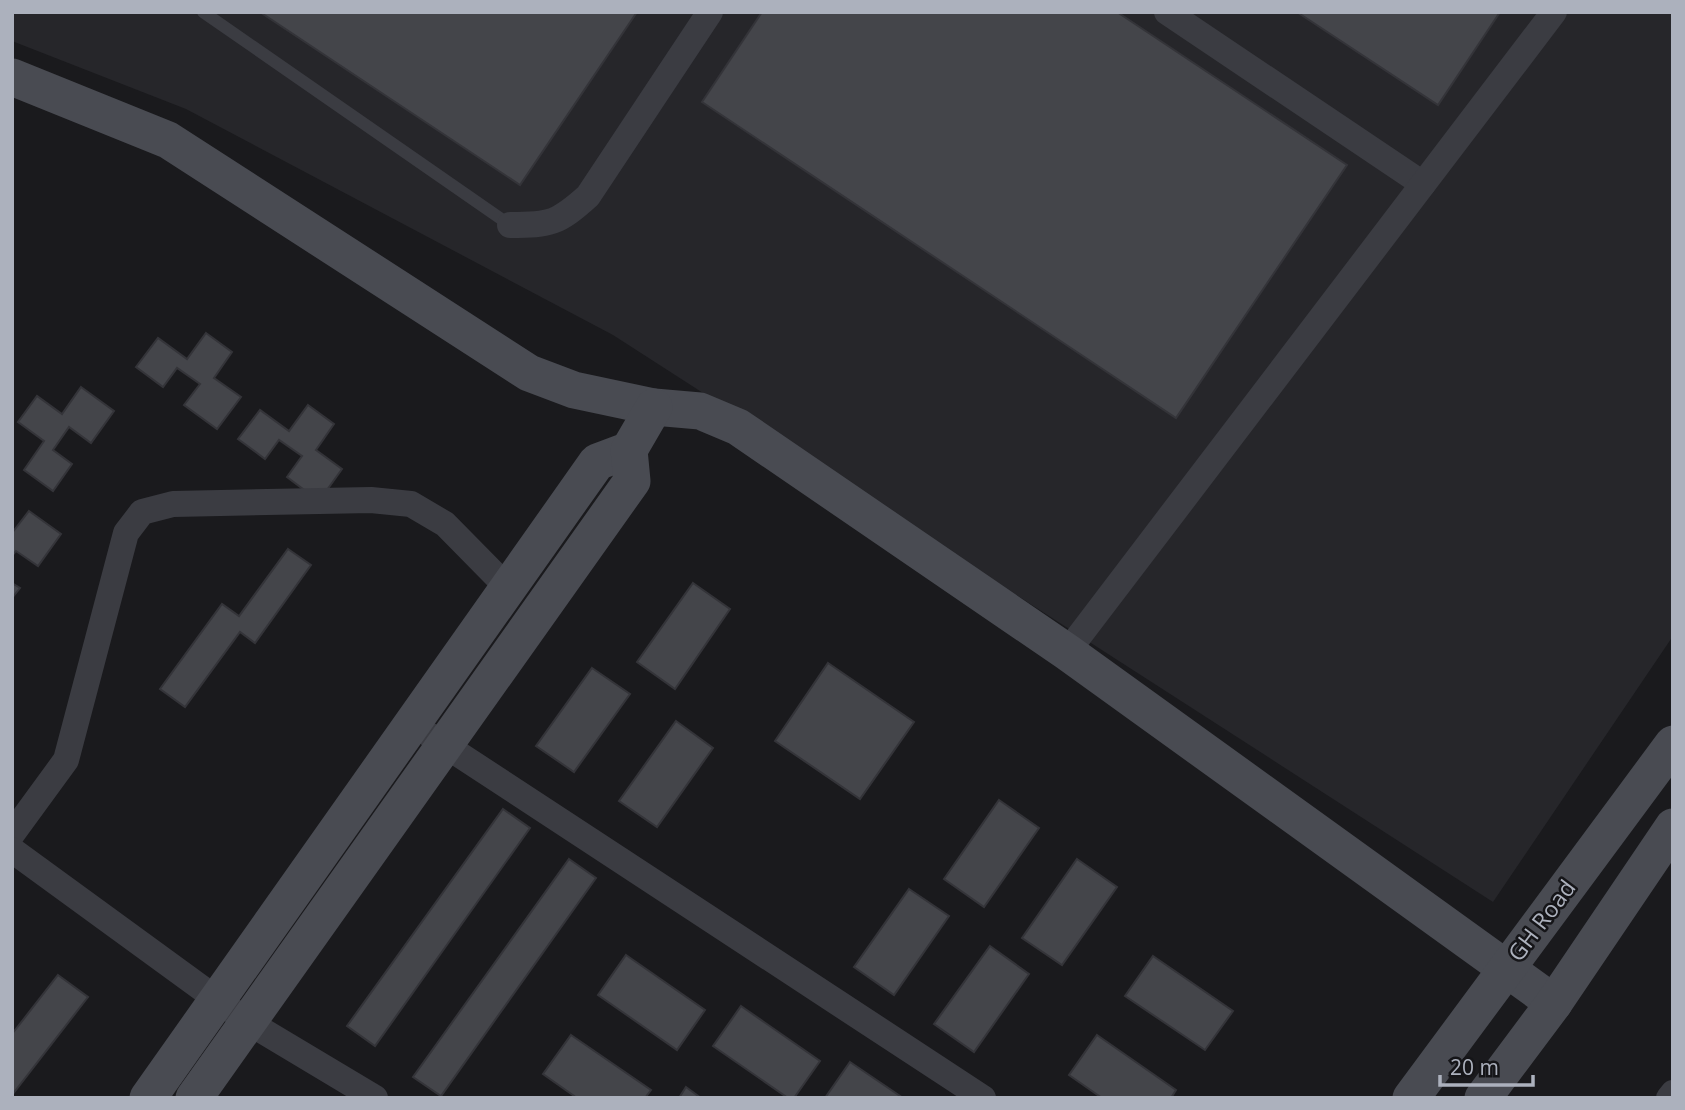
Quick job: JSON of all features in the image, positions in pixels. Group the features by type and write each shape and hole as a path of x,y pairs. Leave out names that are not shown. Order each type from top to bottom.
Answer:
{"street":[{"path":"510,225 540,225 562,218 588,196 710,12"},
{"path":"1167,12 1423,184"},
{"path":"1067,652 1554,12"},
{"path":"12,77 168,140 529,373 574,390 654,407 700,411 738,426 1067,652 1504,970 1554,1003"},
{"path":"194,1098 632,481 629,450 654,407"},
{"path":"148,1098 597,462 629,450"},
{"path":"12,834 66,761 125,533 142,512 173,504 371,500 411,504 445,524 508,588"},
{"path":"412,724 983,1098"},
{"name":"GH Road","path":"1423,1093 1504,970 1673,744"},
{"path":"1483,1098 1554,1003 1673,827"},
{"path":"12,850 248,1022 375,1098"},
{"path":"1669,1098 1673,1093"}],"lane":[{"path":"203,12 510,225"}],"shaded area":[{"path":"12,12 1673,12 1673,636 1493,902 613,335 186,109 12,41"}],"building":[{"path":"260,12 637,12 520,185"},
{"path":"762,12 1117,12 1347,165 1176,418 702,102"},
{"path":"1297,12 1500,12 1438,105"},
{"path":"206,333 232,352 214,378 241,397 217,429 184,405 200,384 177,368 163,387 136,367 158,338 187,359"},
{"path":"81,387 114,411 91,443 69,427 53,450 72,464 53,491 24,470 44,441 18,422 37,396 62,414"},
{"path":"308,405 334,424 316,450 342,469 319,501 287,477 302,456 279,440 265,459 238,439 260,410 289,431"},
{"path":"29,511 61,534 38,566 16,551 12,556 12,533"},
{"path":"288,549 311,565 255,643 240,632 185,707 160,689 222,604 239,616"},
{"path":"12,583 20,588 12,598"},
{"path":"693,583 730,609 675,689 637,662"},
{"path":"828,663 914,722 860,799 775,741"},
{"path":"592,668 630,694 574,772 536,746"},
{"path":"676,721 713,748 657,827 619,801"},
{"path":"999,800 1039,828 984,907 944,879"},
{"path":"503,809 530,828 375,1046 347,1026"},
{"path":"569,859 596,878 441,1096 413,1077"},
{"path":"1077,859 1117,887 1062,965 1022,938"},
{"path":"909,889 949,916 894,995 854,967"},
{"path":"990,946 1029,974 974,1052 934,1024"},
{"path":"626,955 705,1010 677,1050 598,995"},
{"path":"1153,956 1233,1011 1205,1050 1125,996"},
{"path":"58,975 88,997 12,1095 12,1034"},
{"path":"741,1006 820,1061 794,1098 788,1098 713,1046"},
{"path":"571,1035 651,1090 645,1098 577,1098 543,1074"},
{"path":"1097,1035 1176,1090 1171,1098 1102,1098 1069,1075"},
{"path":"850,1062 903,1098 825,1098"},
{"path":"686,1087 701,1098 679,1098"}]}
